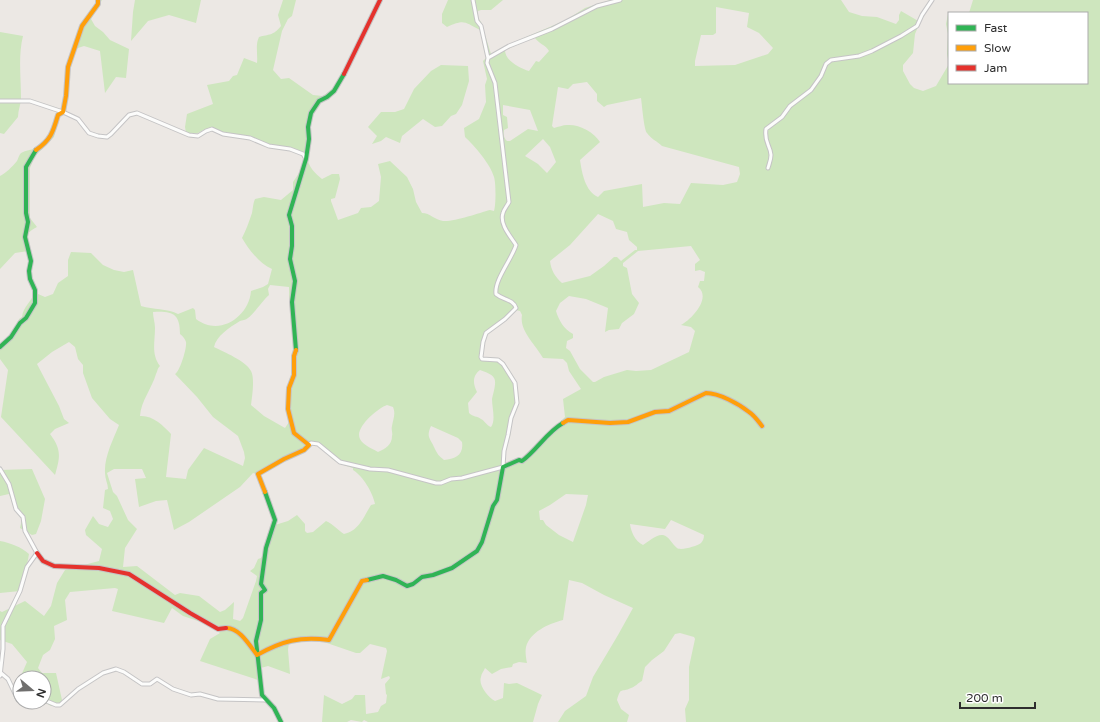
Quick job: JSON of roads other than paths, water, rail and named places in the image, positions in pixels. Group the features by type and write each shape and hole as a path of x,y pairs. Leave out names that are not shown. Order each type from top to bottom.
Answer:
{"street":[{"path":"0,346 11,337 26,318 35,303 35,290 30,279 29,270 31,261 25,237 28,222 26,213 26,166 36,150 45,144 52,135 58,115 63,112 66,96 68,67 82,26 98,4 98,0"},
{"path":"309,445 294,433 288,409 290,388 294,375 294,356 296,352 292,302 295,282 290,258 292,246 292,226 289,215 306,159 309,139 308,127 311,113 319,101 334,91 344,75 380,0"},
{"path":"257,656 272,647 292,640 309,638 329,640 362,581 383,576 408,586 422,577 433,575 452,568 477,551 482,542 493,506 497,500 511,418 517,403 515,383 503,364 498,360 482,360 481,357 486,332 505,319 516,308 515,305 508,300 496,294 495,290 516,245 502,218 509,202 495,83 487,63 488,58 481,26 477,22 472,0"},
{"path":"488,58 509,46 552,29 597,6 615,0 620,0"},
{"path":"768,168 771,157 765,139 766,129 782,117 790,106 810,90 821,76 826,64 831,60 859,56 872,52 901,36 917,26 925,9 932,0"},
{"path":"0,101 30,101 63,112 78,119 90,133 98,136 107,137 130,115 137,113 189,135 198,136 212,129 223,134 250,138 269,146 290,149 303,154 306,159"},
{"path":"282,722 268,700 262,695 257,656 256,641 262,620 261,593 265,590 261,584 262,572 266,548 275,520 258,474 284,459 304,450 311,443 318,444 340,462 370,469 388,470 440,483 503,467 519,460 522,461 530,456 556,427 568,420 610,423 628,422 651,413 669,411 706,393 721,396 750,412 762,426"},
{"path":"0,468 9,484 16,509 23,517 25,530 43,561 54,566 99,568 129,574 218,629 230,628 242,636 257,656"},
{"path":"12,687 8,679 0,674 3,626 20,591 27,567 37,553"},
{"path":"52,703 60,705 78,689 103,673 116,669 124,672 142,684 150,684 157,679 173,689 191,695 200,694 218,700 268,700"}]}
